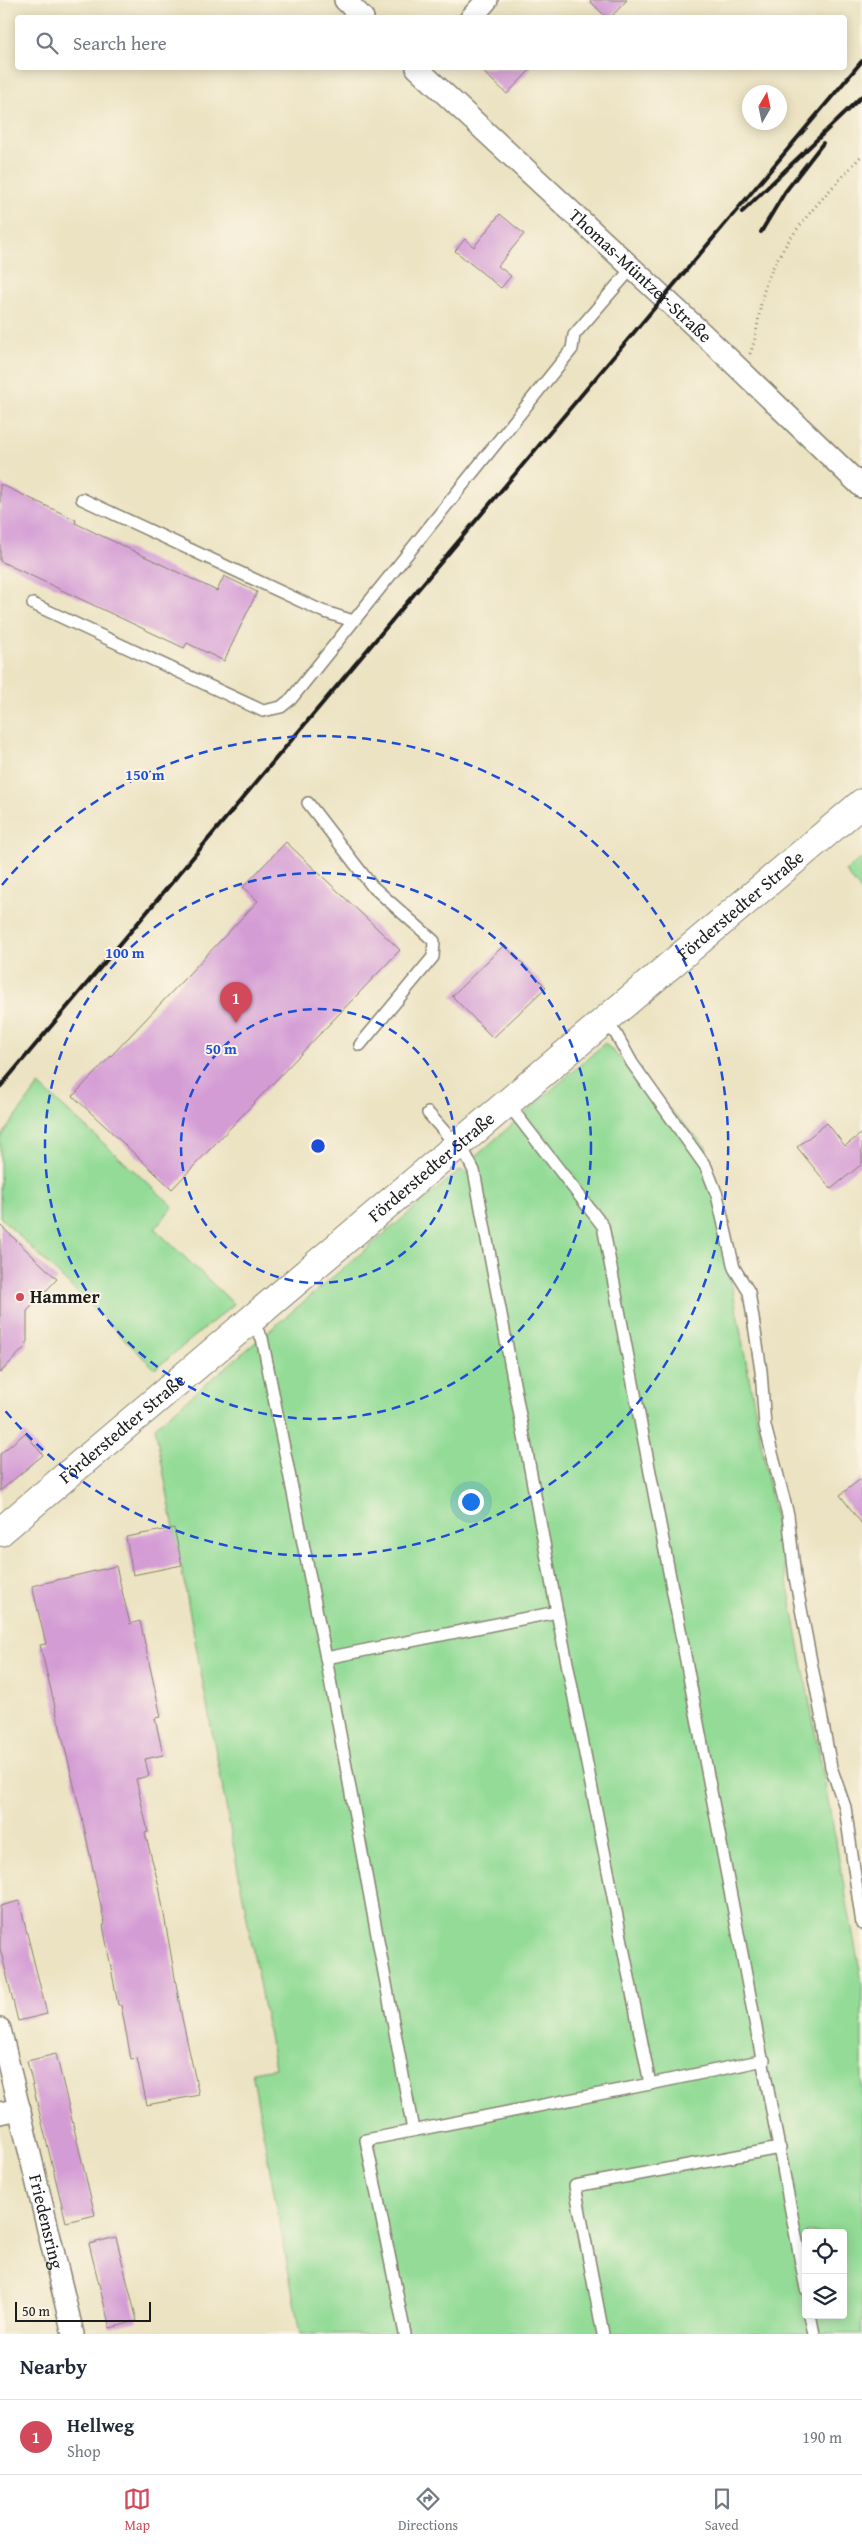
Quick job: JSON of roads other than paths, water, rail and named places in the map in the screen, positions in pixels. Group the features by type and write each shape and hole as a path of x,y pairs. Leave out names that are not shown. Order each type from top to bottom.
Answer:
{"main road":[{"name":"Förderstedter Straße","path":"0,1532 508,1104 862,802"}],"street":[{"path":"345,0 360,15"},
{"path":"474,15 487,0"},
{"name":"Thomas-Müntzer-Straße","path":"422,70 862,487"},
{"name":"Friedensring","path":"0,2029 10,2111 73,2334"}],"lane":[{"path":"33,604 263,711 281,707 291,698 484,461 572,349 574,335 632,268"},
{"path":"82,499 322,611 352,622"},
{"path":"308,803 372,886 434,941 433,956 360,1045"},
{"path":"604,1022 616,1034 632,1062 706,1167 717,1195 734,1268 749,1292 762,1371 765,1426 788,1515 795,1577 831,1767 844,1807 862,1924"},
{"path":"508,1104 603,1226 764,2060 803,2274"},
{"path":"428,1113 458,1146 474,1171 557,1612 650,2084"},
{"path":"251,1321 262,1338 326,1658 413,2130"},
{"path":"326,1658 557,1612"},
{"path":"405,2334 366,2140 764,2060"},
{"path":"603,2334 575,2186 780,2148"},
{"path":"811,2319 814,2334"}],"railway":[{"path":"0,1087 862,61"},
{"path":"742,212 862,96"},
{"path":"761,232 785,192 823,143"}],"place":[{"name":"Hellweg","path":"236,1023"},
{"name":"Hammer","path":"20,1297"}]}
